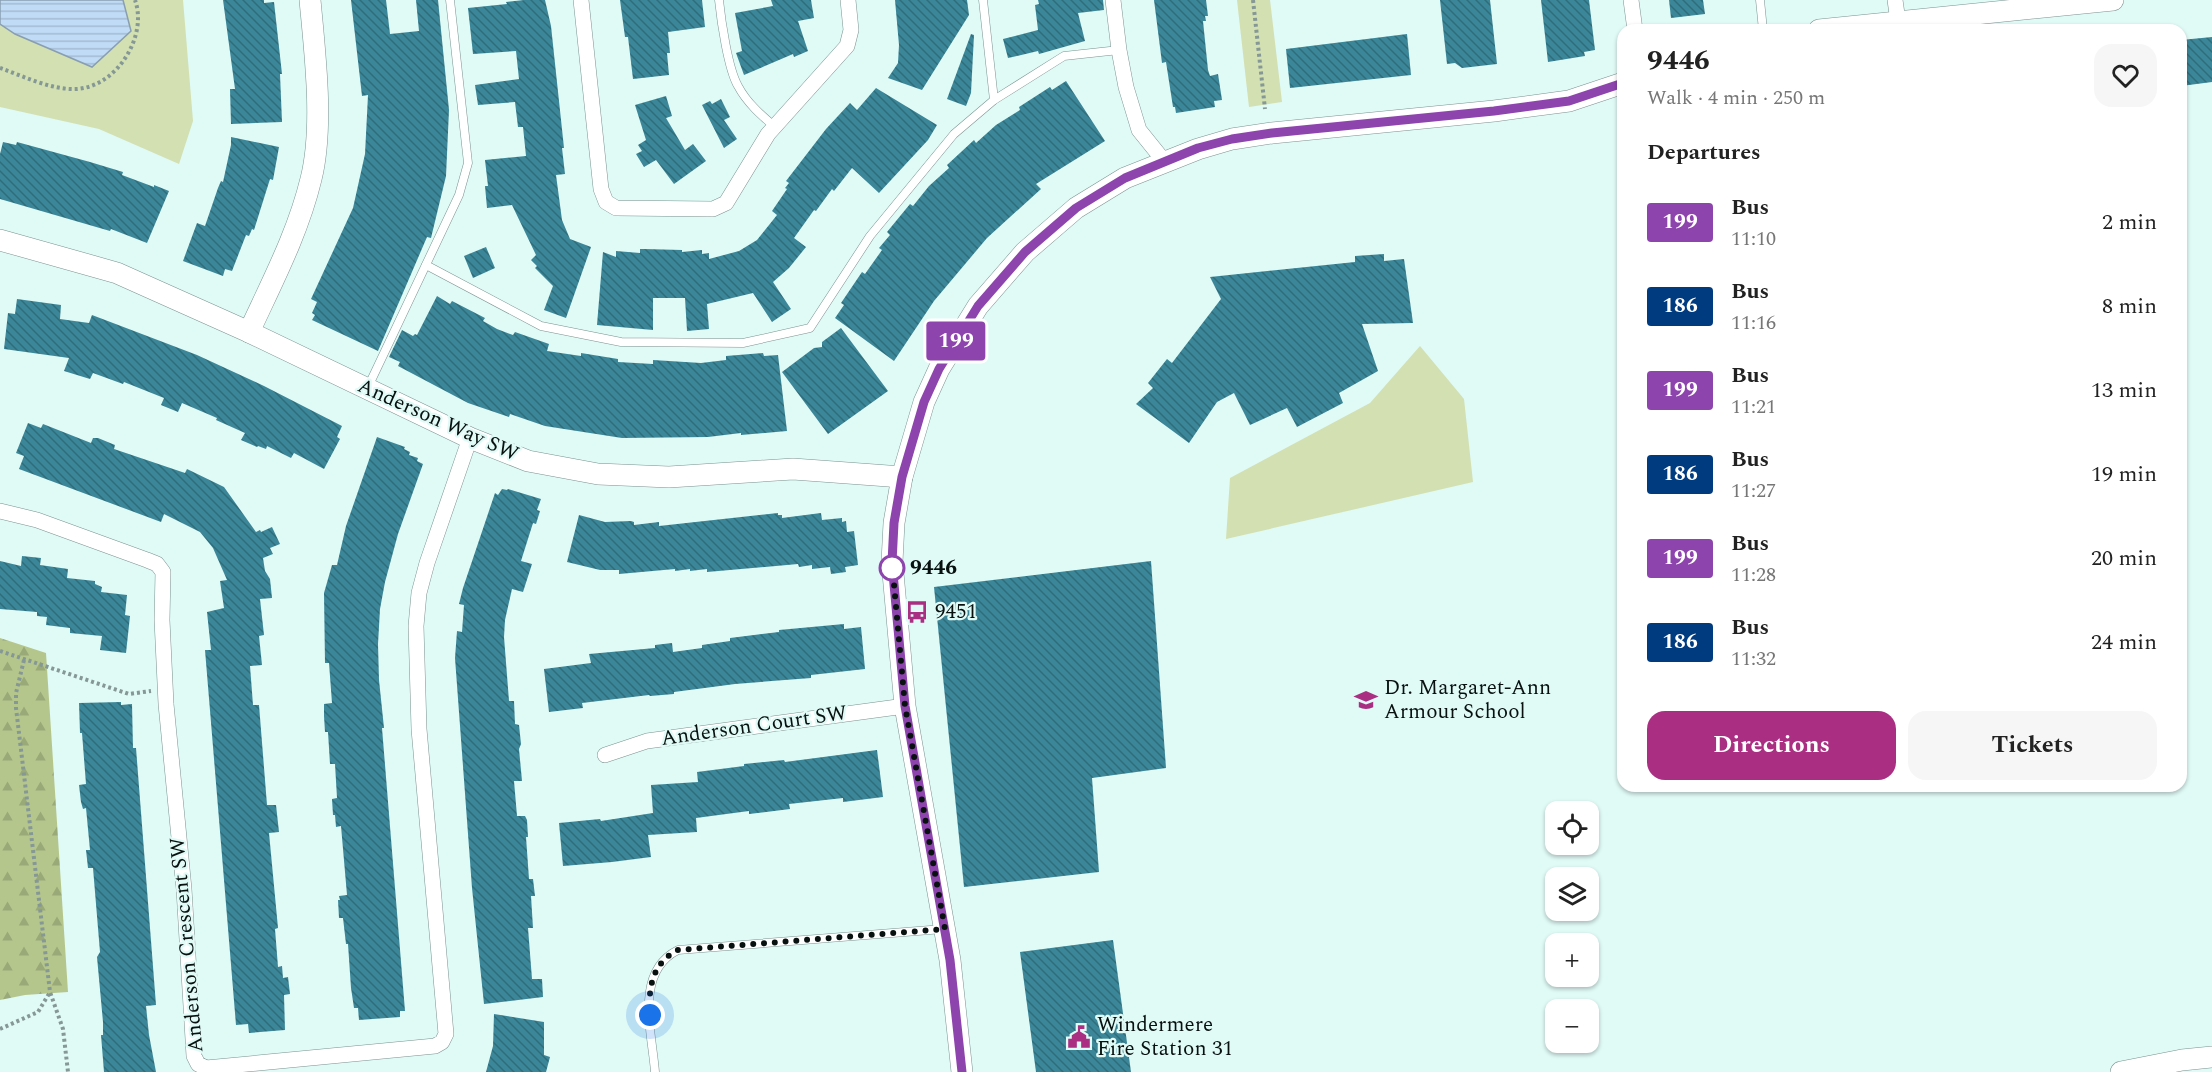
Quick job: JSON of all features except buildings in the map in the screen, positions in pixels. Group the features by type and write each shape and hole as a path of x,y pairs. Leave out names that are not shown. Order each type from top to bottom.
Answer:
{"street":[{"path":"249,332 294,234 312,178 317,146 317,122 310,0"},
{"path":"581,0 601,189 606,202 616,208 713,209 726,203 768,134 847,46 851,30 848,0"},
{"path":"1113,0 1126,87 1139,130 1164,161"},
{"path":"1631,0 1634,24"},
{"path":"1895,0 1898,21"},
{"path":"1872,24 2027,4 2113,0"},
{"path":"962,1072 950,960 905,706 892,562 894,523 902,477 924,402 935,377 978,306 1025,252 1067,215 1102,190 1164,161 1232,139 1569,101 1617,85"},
{"name":"Anderson Way SW","path":"0,240 117,273 249,332 470,438 528,461 598,474 669,477 793,469 902,477"},
{"name":"Anderson Crescent SW","path":"0,511 38,520 147,560 157,564 163,572 162,621 166,704 184,889 194,1056 198,1064 206,1068 435,1046 442,1042 446,1034 419,729 416,627 419,593 427,563 470,438"},
{"name":"Anderson Court SW","path":"605,755 647,741 905,706"},
{"path":"2121,1072 2182,1060 2212,1057"}],"lane":[{"path":"367,388 459,195 468,163 450,0"},
{"path":"719,0 722,27 736,84 752,107 775,127"},
{"path":"983,0 994,100"},
{"path":"1760,0 1762,24"},
{"path":"426,265 542,326 621,342 743,343 810,328 870,236 954,134 994,100 1064,56 1119,50"},
{"path":"655,1072 648,996 656,971 667,956 678,950 945,929"}],"path":[{"path":"0,68 54,86 76,89 93,85 120,65 132,47 140,19 135,0"},
{"path":"1253,0 1265,109"},
{"path":"0,651 129,694 152,691"},
{"path":"24,660 16,693 16,708 50,992 63,1029 68,1072"},
{"path":"0,1029 38,1012 50,992"}],"green space":[{"path":"0,0 183,0 193,121 179,164 99,129 0,107"},
{"path":"1237,0 1270,0 1282,102 1249,107"},
{"path":"1420,346 1464,399 1473,482 1226,539 1230,478 1370,403"},
{"path":"0,638 46,653 68,992 25,995 0,1000"}],"water":[{"path":"0,0 123,0 131,31 92,67 15,34 0,24"}],"bus line":[{"name":"199","path":"962,1072 950,960 905,706 892,562 894,523 902,477 924,402 939,369 978,306 1025,252 1076,208 1125,178 1198,148 1232,139 1272,133 1494,111 1569,101 1617,85"}],"place":[{"name":"9446","path":"892,568"},
{"name":"9451","path":"917,612"},
{"name":"Dr. Margaret-Ann Armour School","path":"1366,700"},
{"name":"Windermere Fire Station 31","path":"1079,1037"}],"route":[{"path":"650,1015 648,996 656,971 667,956 678,950 945,929 905,706 892,562 892,568"}]}
